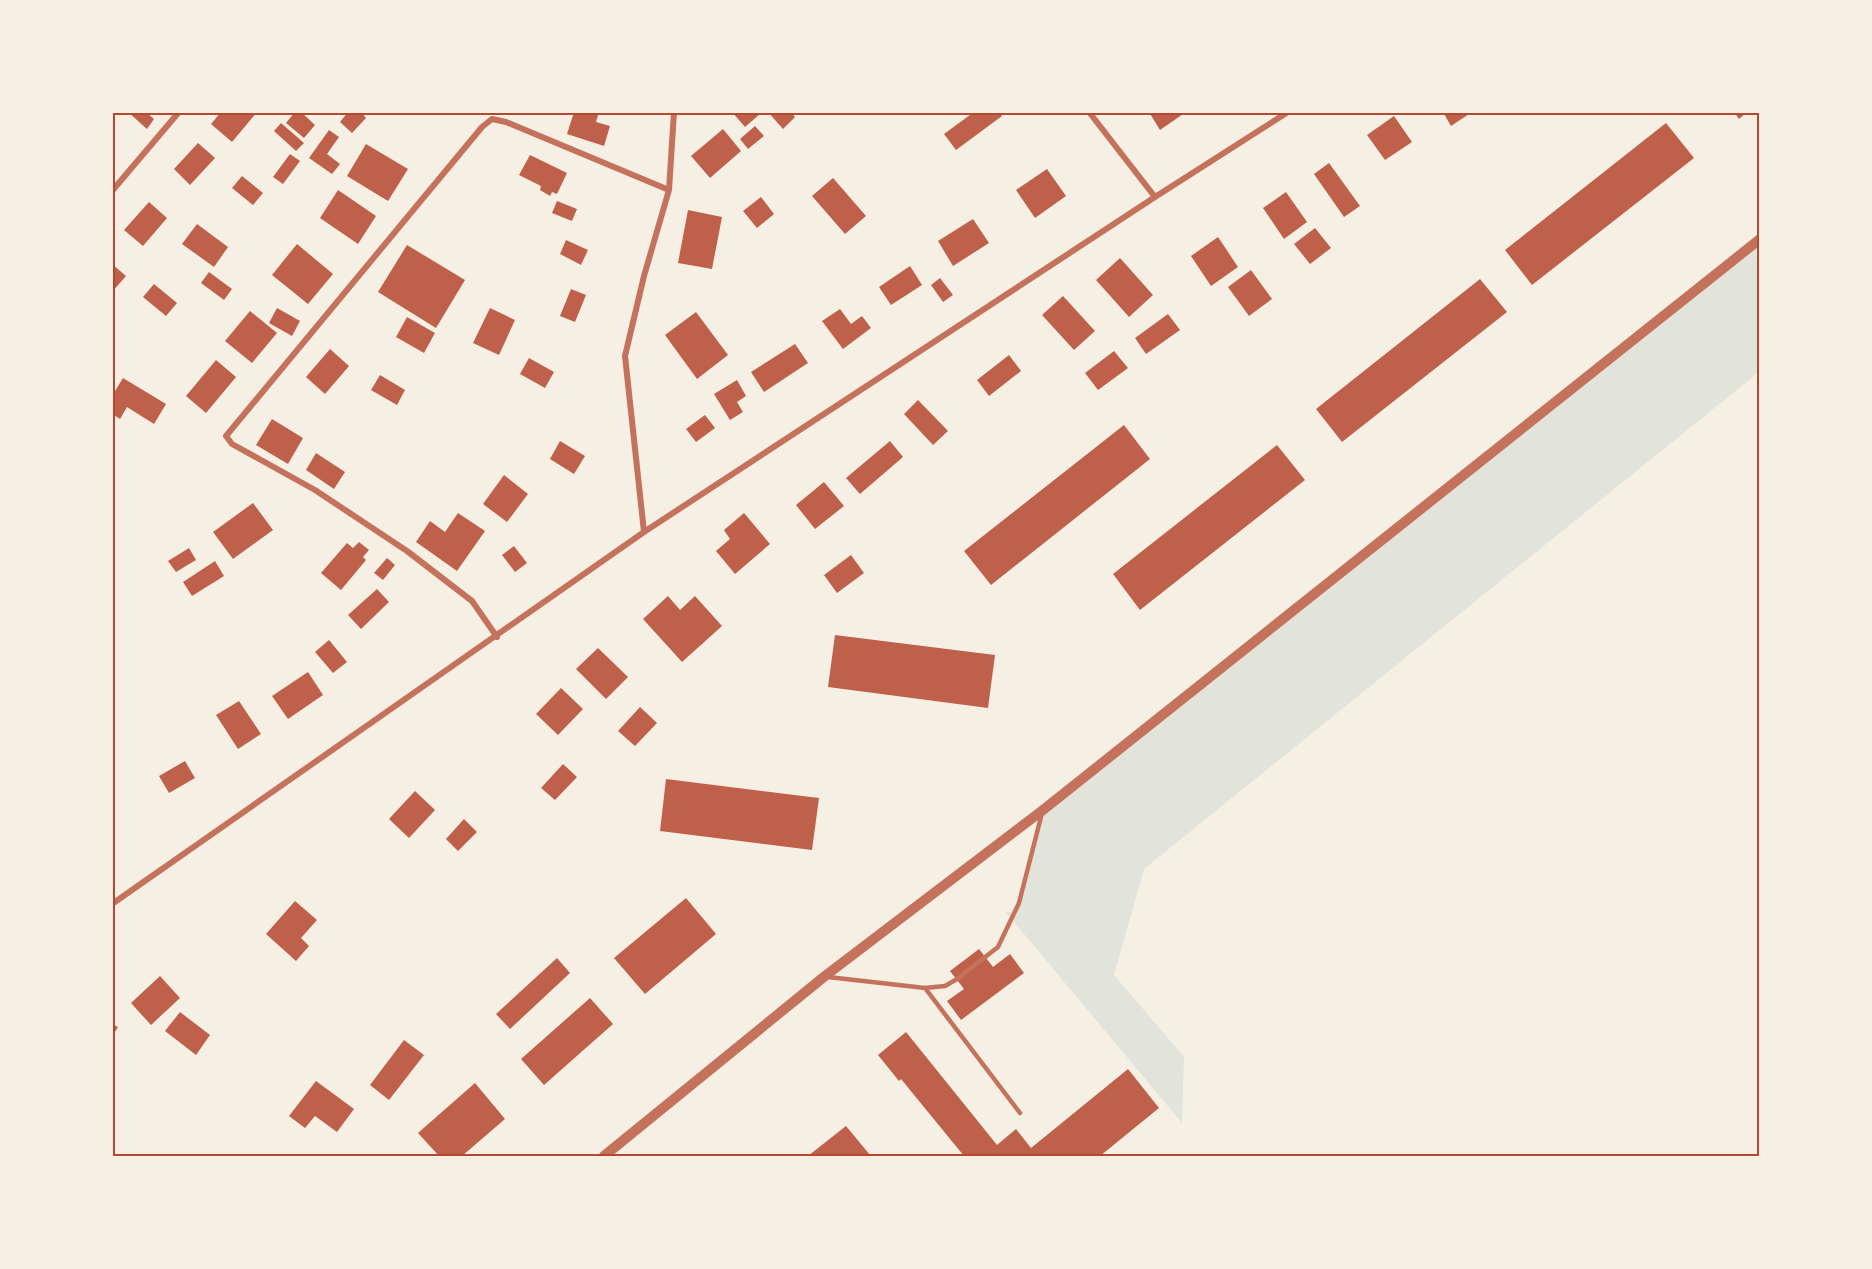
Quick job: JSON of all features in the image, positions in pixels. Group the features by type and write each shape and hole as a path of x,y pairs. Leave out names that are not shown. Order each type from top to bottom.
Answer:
{"street":[{"path":"112,191 179,112"},
{"path":"644,532 626,356 644,276 669,190 674,112"},
{"path":"1089,112 1155,197"},
{"path":"112,904 497,637 644,532 1288,112"},
{"path":"497,637 472,601 407,551 315,490 232,444 226,436 474,136 492,119 506,122 669,190"},
{"path":"603,1156 825,976 1043,810 1760,239"}],"lane":[{"path":"825,976 925,988 945,986 957,979 998,947 1019,903 1043,810"},
{"path":"925,988 1020,1113"}],"shaded area":[{"path":"1759,239 1759,372 1144,869 1114,975 1184,1057 1182,1123 1005,911 1014,913 1043,810"}],"building":[{"path":"128,112 146,112 154,119 147,129"},
{"path":"221,112 257,112 232,142 211,124"},
{"path":"295,112 301,112 315,125 304,138 286,123"},
{"path":"348,112 361,112 366,118 352,133 340,122"},
{"path":"574,112 599,112 596,122 610,126 604,146 567,134"},
{"path":"732,112 758,112 760,114 745,127"},
{"path":"768,112 791,112 795,117 783,129"},
{"path":"974,112 1000,112 1002,116 956,150 944,134"},
{"path":"1149,112 1186,112 1160,130"},
{"path":"1443,112 1472,112 1451,126"},
{"path":"1734,112 1747,112 1739,119"},
{"path":"1394,116 1412,142 1385,160 1367,135"},
{"path":"281,123 304,143 296,151 274,131"},
{"path":"1666,123 1694,158 1532,285 1505,250"},
{"path":"755,126 764,136 748,149 740,139"},
{"path":"723,129 741,151 710,178 691,156"},
{"path":"329,130 339,137 327,154 340,164 332,174 309,158"},
{"path":"198,143 215,158 190,185 174,169"},
{"path":"366,144 408,169 388,201 347,176"},
{"path":"290,154 300,161 283,184 273,177"},
{"path":"530,155 567,173 557,194 552,192 550,196 540,190 541,186 519,175"},
{"path":"1329,163 1360,206 1344,217 1314,174"},
{"path":"1047,169 1066,196 1035,218 1016,190"},
{"path":"242,176 263,193 253,205 232,188"},
{"path":"833,178 866,216 845,234 812,196"},
{"path":"338,190 376,216 358,244 320,218"},
{"path":"1286,192 1307,222 1284,239 1263,208"},
{"path":"761,197 774,214 757,228 743,211"},
{"path":"557,201 577,209 572,221 552,213"},
{"path":"149,202 167,218 143,246 124,230"},
{"path":"688,210 722,217 712,269 678,263"},
{"path":"973,219 989,243 953,266 938,241"},
{"path":"197,224 228,247 214,267 182,244"},
{"path":"1315,228 1331,248 1310,264 1294,244"},
{"path":"1218,237 1238,267 1211,286 1191,256"},
{"path":"566,240 588,250 581,265 560,254"},
{"path":"297,244 333,274 308,304 272,275"},
{"path":"407,245 465,280 436,328 378,292"},
{"path":"1120,258 1153,295 1129,317 1096,280"},
{"path":"112,264 126,276 112,292"},
{"path":"910,266 922,285 891,305 879,287"},
{"path":"1251,270 1272,299 1249,316 1228,287"},
{"path":"209,272 232,289 224,300 201,283"},
{"path":"940,278 953,295 943,302 931,285"},
{"path":"1480,279 1507,312 1342,442 1316,409"},
{"path":"154,284 177,303 166,316 143,297"},
{"path":"571,289 586,295 575,322 560,316"},
{"path":"1063,296 1095,331 1074,350 1042,315"},
{"path":"277,308 300,321 292,336 269,323"},
{"path":"490,308 515,320 499,355 473,343"},
{"path":"840,309 851,324 862,316 871,328 843,349 822,321"},
{"path":"250,311 277,333 252,363 225,341"},
{"path":"696,312 728,355 697,379 665,335"},
{"path":"1168,314 1180,330 1146,354 1135,338"},
{"path":"407,317 435,333 424,353 396,337"},
{"path":"795,344 808,363 764,392 751,372"},
{"path":"330,349 349,366 325,394 306,377"},
{"path":"1114,351 1128,368 1098,390 1085,373"},
{"path":"1009,355 1021,371 989,396 977,380"},
{"path":"529,358 554,372 545,388 520,374"},
{"path":"216,360 236,377 206,413 186,396"},
{"path":"380,375 405,390 397,405 371,390"},
{"path":"123,378 166,404 154,424 127,407 120,419 112,414 112,396"},
{"path":"737,380 746,396 737,402 743,412 730,420 714,394"},
{"path":"918,400 948,431 933,445 904,414"},
{"path":"705,415 715,428 696,442 686,429"},
{"path":"272,419 303,438 288,464 256,445"},
{"path":"1124,425 1150,459 991,585 964,551"},
{"path":"560,441 585,456 574,474 550,459"},
{"path":"890,441 903,457 860,494 846,478"},
{"path":"1277,445 1305,480 1140,610 1113,574"},
{"path":"316,453 345,472 334,489 306,470"},
{"path":"504,475 528,494 507,522 483,504"},
{"path":"824,482 844,506 815,529 796,505"},
{"path":"253,503 273,530 233,559 213,532"},
{"path":"458,513 485,531 457,571 416,542 430,521 445,532"},
{"path":"744,513 770,544 735,574 716,551 730,539 724,530"},
{"path":"359,542 369,550 363,557 366,560 341,590 321,573 347,543 353,548"},
{"path":"514,546 527,563 515,572 502,555"},
{"path":"189,548 196,560 176,572 168,561"},
{"path":"851,555 864,573 837,593 824,575"},
{"path":"387,558 395,565 383,580 374,573"},
{"path":"215,561 224,576 192,596 183,582"},
{"path":"377,589 389,602 361,629 348,615"},
{"path":"668,596 680,610 695,596 722,626 682,662 643,619"},
{"path":"835,635 995,655 988,708 828,687"},
{"path":"329,640 347,662 333,673 315,652"},
{"path":"598,648 628,677 606,699 576,669"},
{"path":"308,672 323,695 288,719 272,696"},
{"path":"561,688 583,709 558,735 536,714"},
{"path":"239,701 261,734 238,749 216,715"},
{"path":"640,707 657,723 635,746 618,731"},
{"path":"185,761 195,778 169,793 159,776"},
{"path":"563,764 577,777 555,800 541,788"},
{"path":"666,779 819,798 812,850 660,831"},
{"path":"415,791 435,810 409,838 389,819"},
{"path":"464,819 477,832 458,851 446,839"},
{"path":"686,898 716,934 645,994 614,958"},
{"path":"295,901 317,920 301,938 309,946 296,961 266,934"},
{"path":"979,949 993,967 1010,954 1024,973 961,1020 947,1001 964,989 950,971"},
{"path":"557,958 570,973 510,1029 496,1014"},
{"path":"160,976 180,998 151,1025 131,1003"},
{"path":"590,998 613,1024 544,1085 521,1059"},
{"path":"180,1012 210,1035 196,1055 165,1031"},
{"path":"112,1024 118,1027 112,1037"},
{"path":"906,1032 997,1145 1016,1129 1031,1148 1128,1069 1159,1108 1100,1156 964,1156 901,1079 899,1081 878,1055"},
{"path":"404,1040 424,1055 389,1100 370,1085"},
{"path":"316,1081 354,1109 337,1132 315,1116 305,1128 289,1116"},
{"path":"475,1083 505,1119 462,1156 439,1156 418,1133"},
{"path":"846,1126 870,1155 808,1156"}]}
